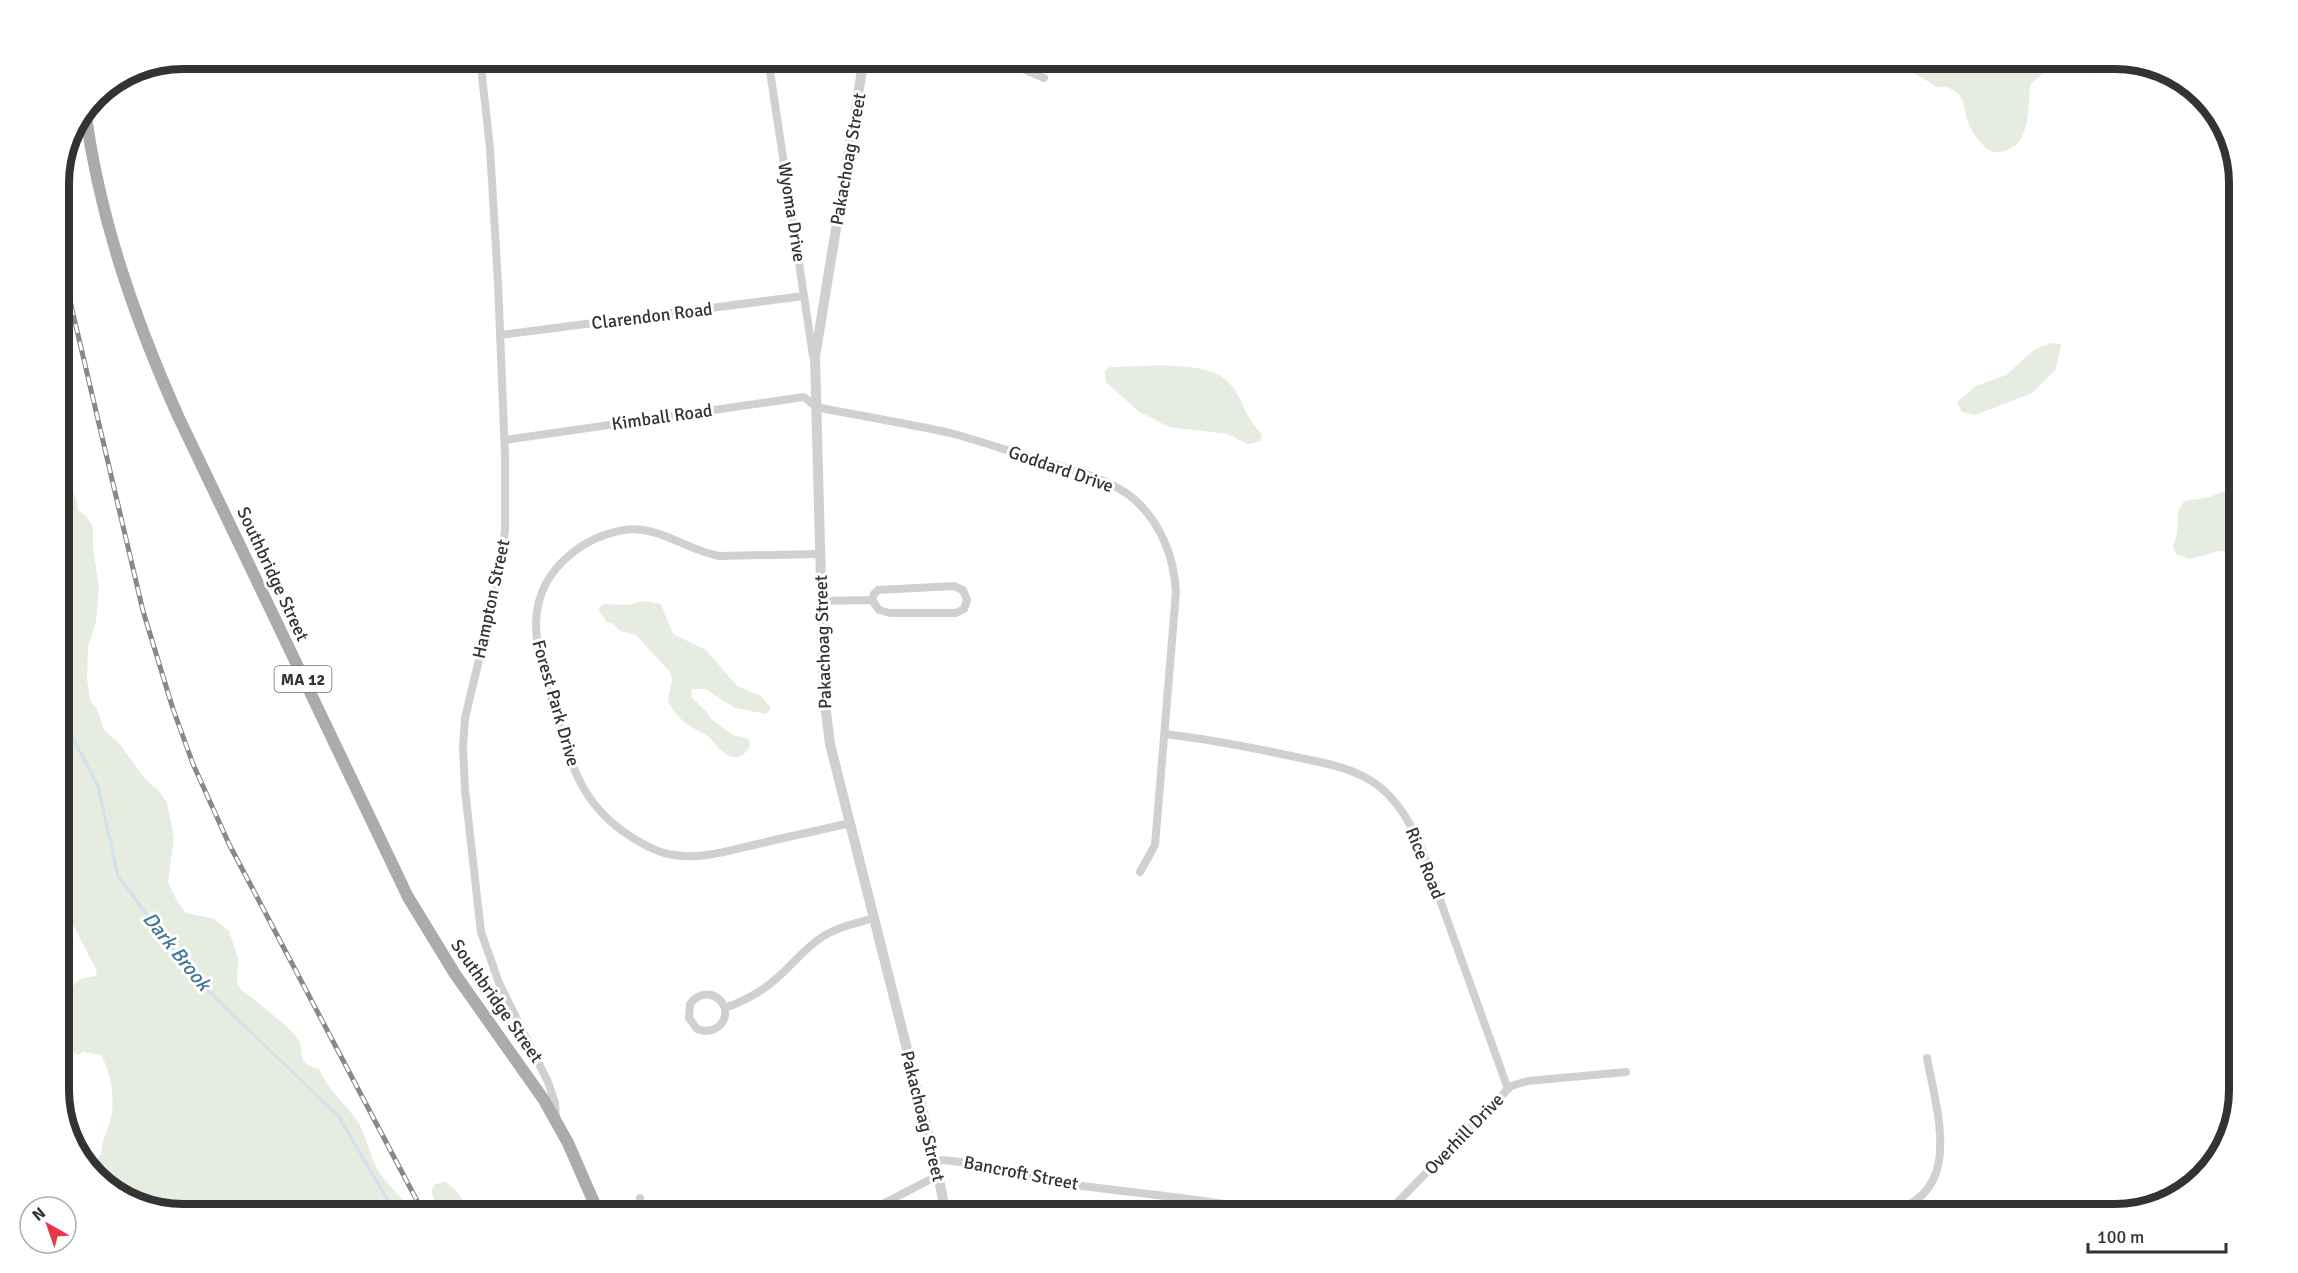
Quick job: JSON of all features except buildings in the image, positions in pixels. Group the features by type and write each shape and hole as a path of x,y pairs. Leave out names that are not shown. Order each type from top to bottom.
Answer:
{"main road":[{"name":"Southbridge Street","path":"87,122 105,220 124,284 148,349 178,416 408,897 455,974 513,1054 556,1122 568,1143 594,1204"}],"street":[{"name":"Hampton Street","path":"481,69 490,148 505,440 504,548 465,718 463,748 465,790 480,932 499,983 548,1082 555,1103 556,1122"},
{"name":"Wyoma Drive","path":"770,69 815,365"},
{"name":"Pakachoag Street","path":"862,69 819,327 815,365 820,601 825,711 830,744 939,1175 944,1204"},
{"path":"1023,69 1044,78"},
{"name":"Clarendon Road","path":"500,335 804,296"},
{"name":"Kimball Road","path":"505,440 804,397 816,407"},
{"name":"Goddard Drive","path":"816,407 951,434 1092,477 1123,491 1140,505 1154,522 1172,559 1175,614 1155,845 1140,872"},
{"name":"Forest Park Drive","path":"819,554 719,556 705,553 674,538 646,530 622,530 602,536 577,549 563,560 548,580 537,606 538,652 571,762 586,796 610,823 645,846 677,856 697,856 850,823"},
{"path":"954,586 963,590 967,600 964,609 956,613 890,613 879,610 872,600 875,592 882,590 954,586"},
{"path":"820,601 872,600"},
{"name":"Rice Road","path":"1165,735 1214,740 1332,765 1372,781 1388,795 1406,817 1421,847 1508,1089"},
{"path":"725,1008 761,991 824,935 874,918"},
{"path":"701,995 716,996 725,1008 723,1021 711,1031 702,1031 695,1027 688,1016 692,1001 701,995"},
{"path":"1906,1204 1916,1199 1931,1183 1941,1157 1941,1140 1928,1058"},
{"name":"Overhill Drive","path":"1397,1204 1508,1089 1523,1081 1626,1072"},
{"name":"Bancroft Street","path":"935,1160 960,1162 1053,1182 1218,1204"},
{"path":"884,1204 939,1175"},
{"path":"640,1198 640,1204"}],"shaded area":[{"path":"1912,69 2049,69 2030,84 2029,110 2022,137 2011,148 1999,152 1986,147 1975,135 1969,125 1959,94 1948,88 1937,87 1914,73"},
{"path":"2081,69 2096,69 2094,71 2088,74"},
{"path":"2229,204 2229,229 2226,216"},
{"path":"2052,343 2061,344 2056,369 2032,393 1975,415 1962,412 1957,402 1976,386 2006,375 2035,349"},
{"path":"1110,367 1191,367 1220,376 1236,391 1250,419 1262,435 1261,441 1248,444 1227,434 1169,427 1138,411 1106,382 1105,371"},
{"path":"2229,489 2229,552 2220,551 2189,559 2176,554 2173,547 2177,533 2178,512 2184,501 2210,497"},
{"path":"69,491 77,500 78,510 87,517 93,527 93,548 99,588 96,622 88,646 87,679 90,701 97,709 104,730 118,742 145,779 158,790 167,803 174,838 168,882 186,913 214,919 229,931 238,958 237,983 242,991 297,1038 303,1060 319,1069 327,1084 358,1122 378,1170 406,1204 168,1203 132,1192 108,1176 94,1161 101,1154 111,1118 110,1077 101,1055 83,1052 79,1055 69,1047 69,999 72,990 81,979 95,976 97,971 73,925 69,908"},
{"path":"643,601 661,604 673,634 706,650 737,686 761,696 771,708 766,714 735,708 705,689 692,689 691,697 711,719 733,735 746,738 750,742 744,754 739,757 729,756 707,736 682,720 668,700 672,679 669,671 636,635 620,631 612,623 607,622 598,609 603,604 628,605"},
{"path":"445,1181 459,1194 464,1204 436,1204 431,1192 434,1185"}],"waterway":[{"name":"Dark Brook","path":"69,731 98,786 118,876 194,977 339,1117 390,1204"}],"railway":[{"path":"69,296 143,611 173,709 193,764 229,844 419,1204"}]}
